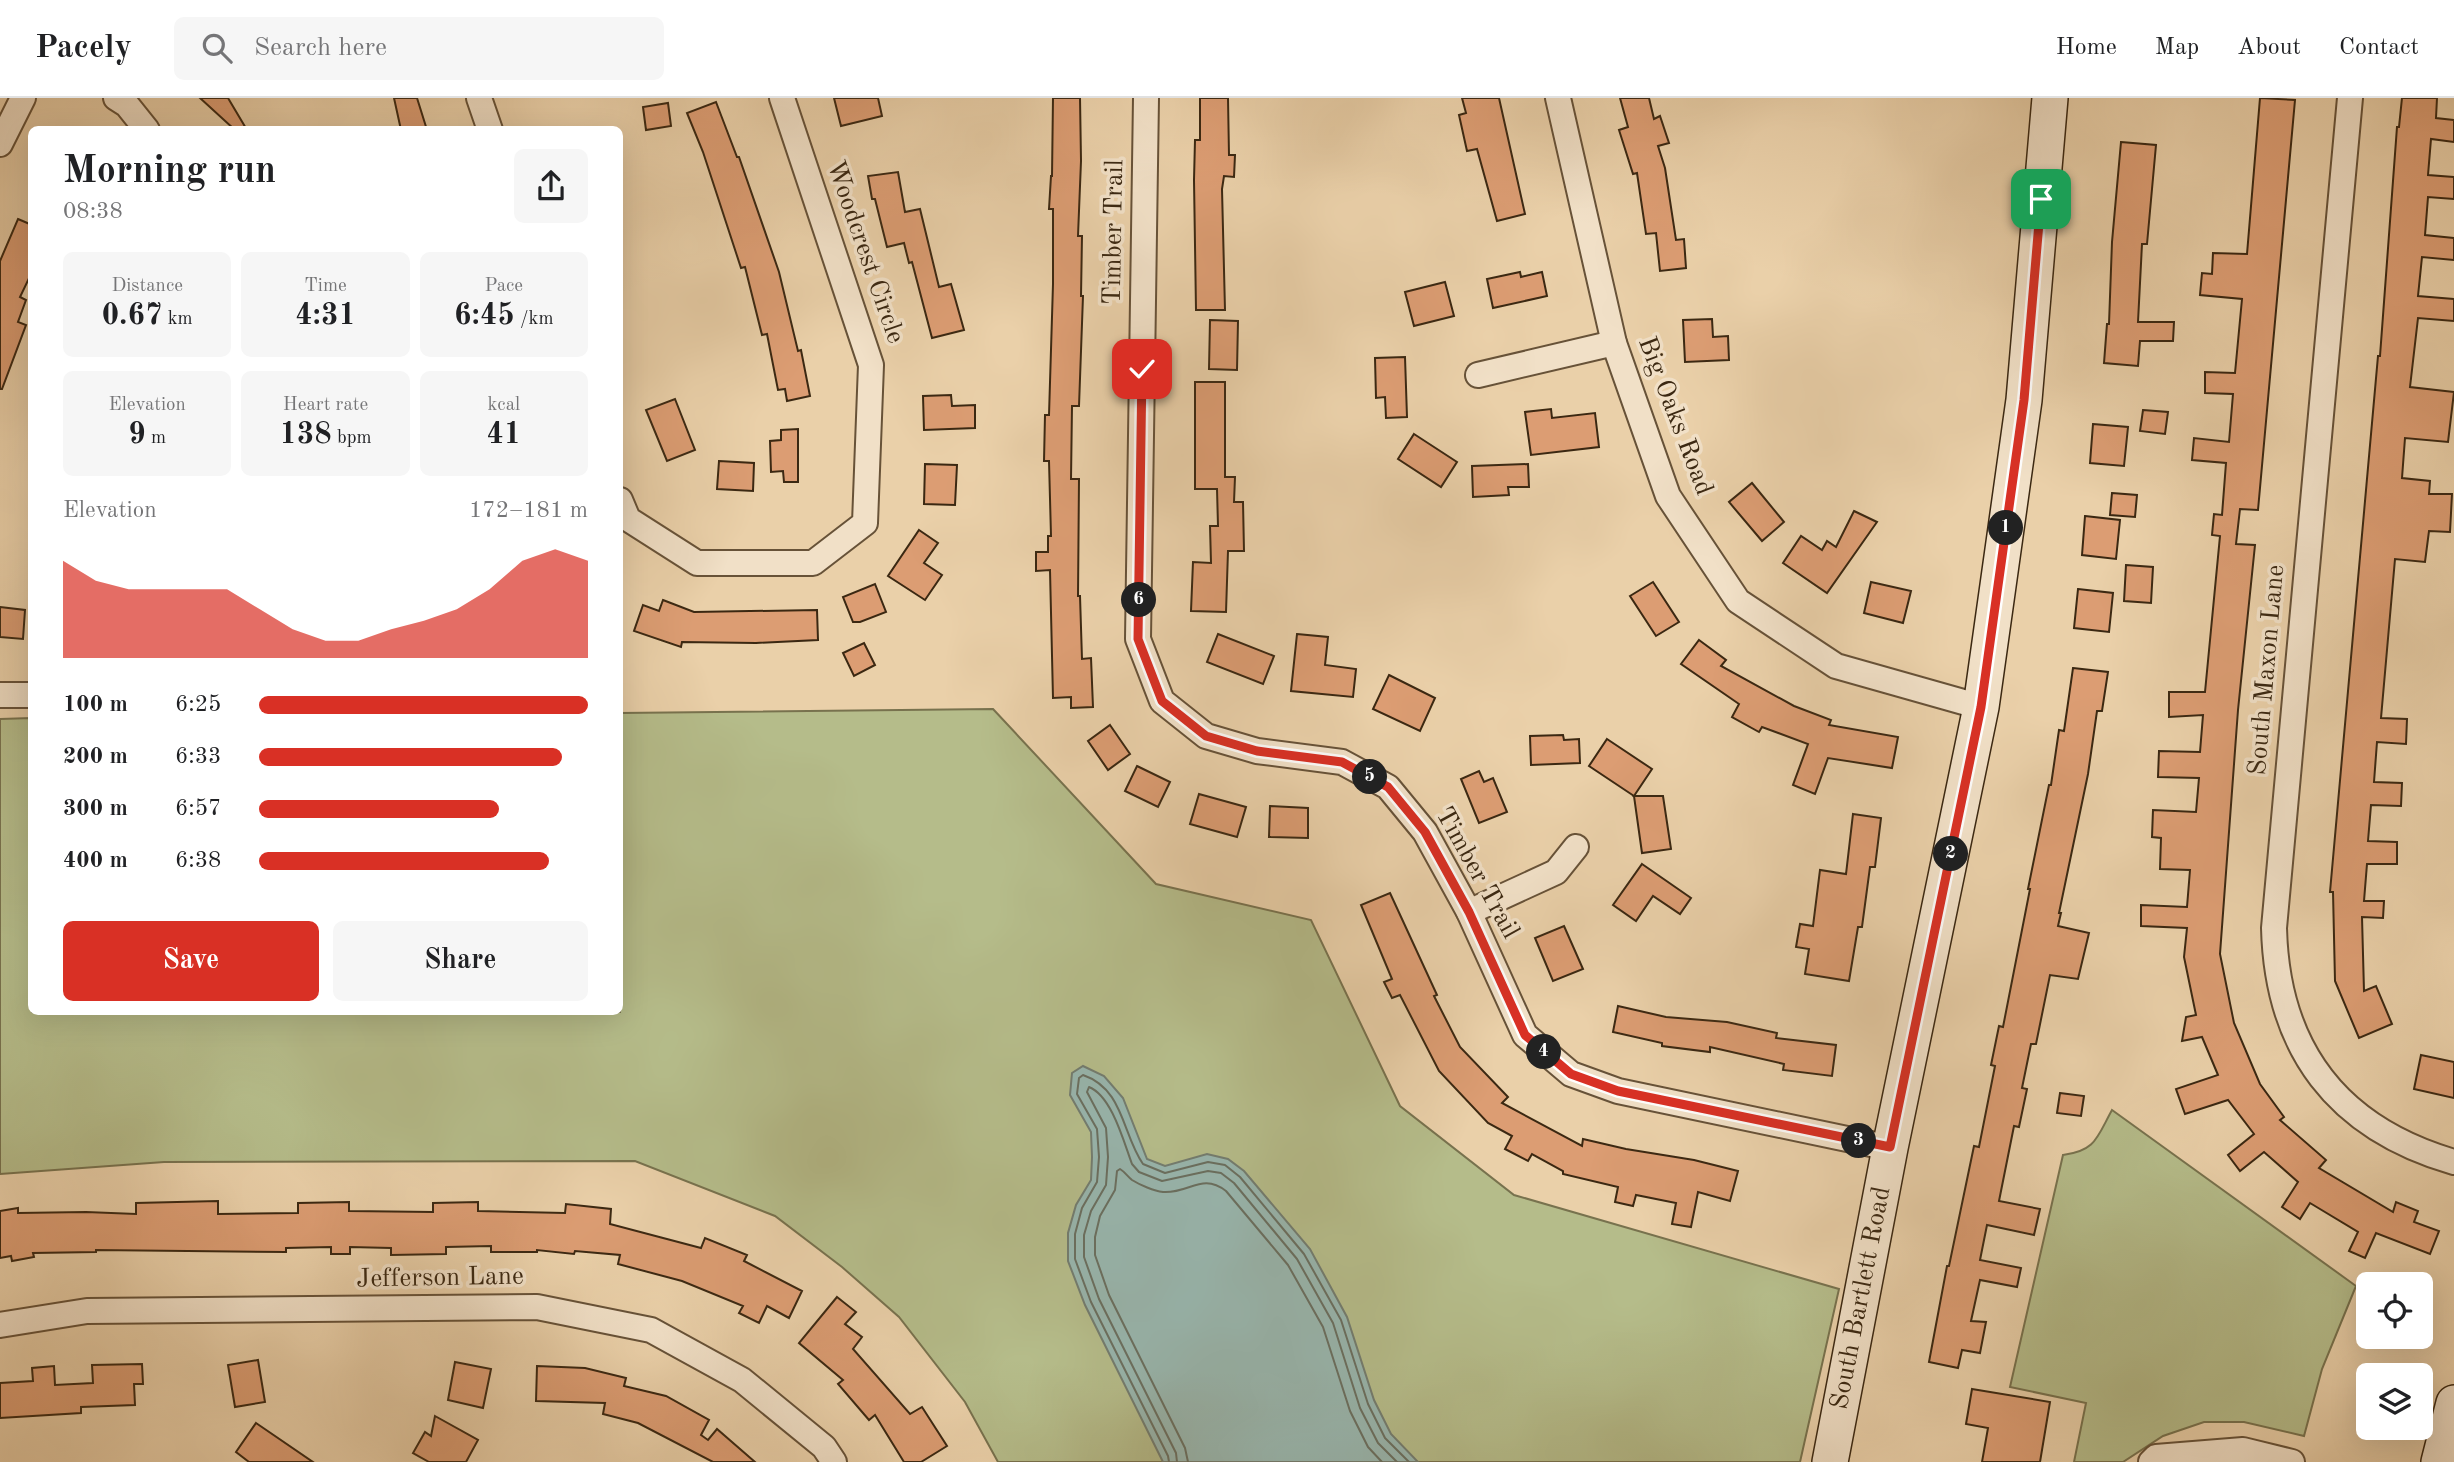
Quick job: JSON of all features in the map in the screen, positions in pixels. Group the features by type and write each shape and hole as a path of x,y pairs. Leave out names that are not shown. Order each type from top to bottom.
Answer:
{"main road":[{"name":"South Bartlett Road","path":"1830,1462 1890,1147 1981,707 2024,400 2050,98"},
{"path":"2439,1462 2454,1403"}],"street":[{"path":"0,144 23,98"},
{"path":"116,98 127,105 144,126"},
{"path":"479,98 488,126"},
{"name":"Woodcrest Circle","path":"623,507 628,519 697,563 813,563 865,523 871,365 782,98"},
{"name":"Timber Trail","path":"1146,98 1138,639 1162,701 1206,736 1257,751 1342,762 1388,787 1425,832 1469,912 1525,1035 1571,1074 1618,1091 1890,1147"},
{"name":"Big Oaks Road","path":"1558,98 1614,343 1668,496 1738,601 1836,666 1981,707"},
{"name":"South Maxon Lane","path":"2350,98 2274,928 2274,955 2290,1024 2305,1056 2336,1095 2359,1115 2400,1142 2454,1163"},
{"path":"1478,375 1614,343"},
{"path":"0,695 28,695"},
{"path":"1469,912 1556,872 1576,846"},
{"name":"Jefferson Lane","path":"0,1325 87,1311 537,1307 651,1330 742,1380 824,1447 834,1462"},
{"path":"2151,1462 2156,1457 2243,1450 2292,1462"}],"green space":[{"path":"993,709 1156,884 1311,920 1400,1106 1514,1195 1839,1289 1800,1462 998,1462 965,1402 899,1317 842,1267 775,1216 635,1161 164,1162 0,1174 0,719 28,718 28,1015 623,1015 623,713"},
{"path":"2112,1110 2356,1286 2322,1369 2304,1436 2244,1422 2204,1422 2163,1436 2123,1462 2074,1462 2086,1403 2010,1387 2063,1155 2082,1150 2099,1135"}],"water":[{"path":"1083,1066 1104,1076 1123,1098 1147,1159 1165,1166 1207,1154 1228,1159 1244,1171 1310,1249 1347,1317 1374,1400 1391,1434 1418,1462 1163,1462 1085,1305 1068,1261 1068,1233 1076,1205 1091,1180 1091,1132 1070,1095 1072,1073"}],"building":[{"path":"200,98 228,98 245,126 231,126"},
{"path":"394,98 417,98 426,126 400,126"},
{"path":"834,98 878,98 882,116 841,126"},
{"path":"1053,98 1080,98 1078,236 1082,236 1083,296 1079,406 1072,406 1071,479 1079,479 1078,596 1082,659 1091,658 1093,707 1071,708 1071,697 1053,698 1050,570 1036,571 1036,552 1048,552 1048,536 1051,536 1049,461 1044,461 1045,415 1049,415 1053,284 1053,209 1049,209"},
{"path":"1200,98 1228,98 1229,155 1235,155 1234,177 1224,176 1222,189 1225,310 1196,310 1194,180 1195,140 1200,140"},
{"path":"1462,98 1499,98 1525,214 1497,221 1477,149 1467,151 1459,115 1466,113"},
{"path":"1620,98 1649,98 1654,119 1660,116 1669,143 1658,146 1665,168 1676,240 1684,239 1686,268 1660,271 1656,233 1646,234 1637,173 1633,174 1619,130 1628,127"},
{"path":"2260,98 2295,100 2258,510 2240,509 2236,544 2255,545 2238,710 2220,954 2234,1023 2260,1084 2284,1117 2280,1120 2326,1160 2319,1168 2393,1212 2396,1202 2418,1211 2414,1222 2439,1231 2430,1254 2376,1233 2365,1258 2349,1251 2358,1232 2310,1203 2300,1219 2282,1207 2298,1182 2264,1152 2240,1171 2228,1155 2254,1134 2228,1100 2185,1114 2176,1089 2218,1075 2202,1037 2182,1041 2186,1017 2196,1015 2184,957 2187,928 2141,926 2141,905 2187,907 2190,870 2160,869 2161,838 2152,837 2153,810 2196,812 2199,778 2158,777 2159,751 2200,752 2203,715 2169,717 2169,692 2205,692 2220,536 2212,535 2214,514 2222,515 2226,463 2192,460 2194,438 2229,442 2233,394 2205,393 2205,372 2235,373 2242,299 2200,295 2202,273 2212,274 2213,253 2247,254"},
{"path":"2402,98 2437,98 2436,118 2454,120 2454,142 2431,139 2428,175 2454,177 2454,199 2428,197 2425,235 2454,238 2454,260 2422,257 2418,296 2454,299 2454,321 2418,318 2410,387 2454,392 2448,442 2405,438 2402,478 2430,481 2429,494 2452,494 2450,532 2429,531 2425,562 2395,559 2381,718 2407,719 2406,744 2377,742 2374,782 2402,783 2401,806 2371,805 2368,841 2397,842 2397,864 2367,864 2364,901 2384,901 2383,918 2362,917 2364,991 2376,986 2392,1024 2359,1038 2335,981 2333,892 2330,892 2380,356 2397,127"},
{"path":"716,102 739,157 779,272 798,351 801,350 810,396 787,401 785,389 778,390 767,334 762,335 745,267 741,268 703,152 687,113"},
{"path":"668,103 671,126 646,130 643,107"},
{"path":"2121,142 2156,145 2147,244 2142,244 2138,322 2174,322 2173,341 2140,341 2138,366 2104,363"},
{"path":"898,172 905,212 920,209 939,287 951,284 964,330 932,338 912,262 909,263 904,243 887,247 868,176"},
{"path":"18,219 28,223 28,280 20,297 26,300 18,322 26,325 2,389 0,389 0,261"},
{"path":"1520,272 1521,277 1542,272 1547,296 1493,308 1487,279"},
{"path":"1445,282 1454,316 1414,326 1405,292"},
{"path":"1712,319 1713,337 1728,336 1729,360 1685,362 1683,320"},
{"path":"1210,320 1238,321 1237,370 1209,369"},
{"path":"1405,357 1407,417 1386,418 1385,397 1376,398 1375,358"},
{"path":"1195,382 1225,382 1225,477 1235,477 1234,502 1243,502 1244,551 1228,551 1226,612 1191,611 1193,562 1211,563 1210,526 1218,526 1217,489 1195,489"},
{"path":"951,395 952,406 975,405 975,428 924,430 923,396"},
{"path":"675,399 695,450 667,461 646,410"},
{"path":"1551,409 1552,418 1595,413 1599,447 1531,455 1525,412"},
{"path":"2143,410 2168,412 2165,434 2140,431"},
{"path":"2093,424 2128,427 2124,466 2090,463"},
{"path":"798,429 798,482 784,482 783,471 771,472 770,441 781,440 781,430"},
{"path":"1414,434 1457,462 1441,487 1398,459"},
{"path":"719,461 754,463 753,491 717,489"},
{"path":"925,464 957,465 955,505 924,504"},
{"path":"1528,464 1529,487 1508,487 1509,495 1473,497 1472,466"},
{"path":"1752,483 1784,522 1762,541 1729,502"},
{"path":"2112,493 2137,495 2135,517 2110,515"},
{"path":"1854,511 1877,522 1827,593 1783,563 1801,536 1822,550 1827,541 1836,547"},
{"path":"2085,516 2120,520 2116,559 2082,555"},
{"path":"919,530 938,543 924,563 942,575 925,600 888,576"},
{"path":"2126,565 2153,567 2151,603 2124,601"},
{"path":"1653,582 1679,622 1656,636 1630,596"},
{"path":"1871,582 1911,591 1903,623 1864,613"},
{"path":"875,584 886,612 853,622 843,597"},
{"path":"2078,589 2113,593 2109,632 2074,628"},
{"path":"663,600 694,612 817,610 818,640 682,642 681,647 634,631 643,605 659,611"},
{"path":"0,607 25,610 23,639 0,637"},
{"path":"1218,634 1274,656 1263,684 1207,662"},
{"path":"1297,634 1328,637 1325,665 1356,669 1353,697 1291,691"},
{"path":"1699,640 1726,660 1721,666 1794,706 1831,720 1829,725 1898,737 1892,768 1828,758 1815,794 1793,785 1808,744 1762,727 1759,732 1732,717 1739,704 1681,664"},
{"path":"864,643 875,665 854,676 843,653"},
{"path":"2073,668 2108,672 2102,711 2097,711 2088,774 2058,926 2089,933 2078,979 2050,975 2036,1044 2031,1044 2022,1088 2027,1089 2019,1127 2014,1126 1999,1201 2040,1209 2034,1235 1987,1225 1980,1260 2021,1268 2017,1287 1980,1280 1971,1321 1986,1322 1980,1353 1962,1350 1958,1368 1929,1362 1974,1146 1979,1147 1995,1066 1991,1065 1999,1026 2003,1027 2028,889 2051,785 2059,730 2064,731"},
{"path":"1389,675 1435,698 1420,731 1373,709"},
{"path":"1110,725 1130,754 1108,770 1088,741"},
{"path":"1563,735 1564,740 1579,739 1580,763 1531,765 1530,736"},
{"path":"1607,739 1652,769 1634,796 1589,766"},
{"path":"1137,766 1170,782 1158,807 1125,791"},
{"path":"1479,771 1484,782 1493,778 1507,812 1479,823 1461,779"},
{"path":"1199,794 1246,807 1237,837 1190,824"},
{"path":"1634,796 1663,796 1671,849 1642,853"},
{"path":"1270,806 1308,808 1308,838 1269,837"},
{"path":"1853,814 1881,818 1875,867 1870,867 1862,927 1858,927 1849,981 1805,974 1809,949 1796,947 1800,924 1813,926 1820,870 1846,874"},
{"path":"1642,864 1691,898 1680,914 1653,896 1636,921 1613,905"},
{"path":"1390,893 1437,995 1434,996 1460,1047 1508,1097 1502,1103 1582,1146 1583,1139 1738,1171 1730,1201 1698,1192 1691,1227 1672,1224 1676,1203 1636,1195 1633,1206 1615,1202 1618,1187 1563,1174 1563,1171 1532,1154 1528,1161 1505,1149 1512,1136 1488,1123 1439,1071 1400,995 1392,998 1384,982 1392,979 1361,905"},
{"path":"1564,926 1583,969 1553,981 1535,938"},
{"path":"1618,1006 1666,1017 1727,1022 1777,1033 1776,1038 1836,1045 1832,1076 1783,1070 1784,1064 1710,1047 1710,1052 1662,1046 1662,1043 1613,1032"},
{"path":"2421,1055 2454,1062 2454,1098 2414,1089"},
{"path":"2060,1093 2084,1096 2081,1116 2057,1113"},
{"path":"218,1201 218,1214 298,1213 298,1203 349,1202 349,1211 433,1212 433,1203 478,1202 478,1211 565,1213 566,1204 611,1209 610,1224 701,1248 705,1238 747,1255 744,1261 802,1291 789,1318 767,1306 759,1323 739,1313 743,1306 682,1281 618,1264 620,1255 575,1251 574,1254 537,1250 491,1252 491,1246 446,1247 446,1254 391,1255 391,1248 350,1247 350,1254 331,1254 331,1247 286,1248 286,1252 96,1250 33,1253 34,1257 12,1261 11,1256 0,1258 0,1211 18,1208 18,1213 136,1214 136,1203"},
{"path":"837,1297 856,1312 845,1324 862,1337 853,1349 910,1414 922,1407 947,1446 921,1462 904,1462 875,1415 869,1420 838,1384 843,1380 799,1343"},
{"path":"258,1360 265,1402 235,1407 228,1365"},
{"path":"455,1362 491,1369 483,1408 448,1400"},
{"path":"142,1364 143,1384 134,1384 135,1405 81,1407 81,1413 0,1418 0,1383 33,1381 32,1368 54,1366 55,1385 93,1383 92,1365"},
{"path":"537,1366 585,1368 626,1378 624,1386 666,1396 709,1420 701,1435 708,1440 717,1429 755,1462 713,1462 638,1423 603,1414 605,1403 536,1401"},
{"path":"1972,1389 2050,1402 2040,1462 1982,1462 1988,1428 1966,1424"},
{"path":"435,1416 478,1440 466,1462 429,1462 413,1453 425,1432 431,1436"},
{"path":"256,1423 313,1462 249,1462 236,1452"}],"route":[{"path":"1142,369 1138,639 1162,701 1206,736 1257,751 1342,762 1388,787 1425,832 1469,912 1525,1035 1571,1074 1618,1091 1890,1147 1981,707 2024,400 2041,199"}]}
